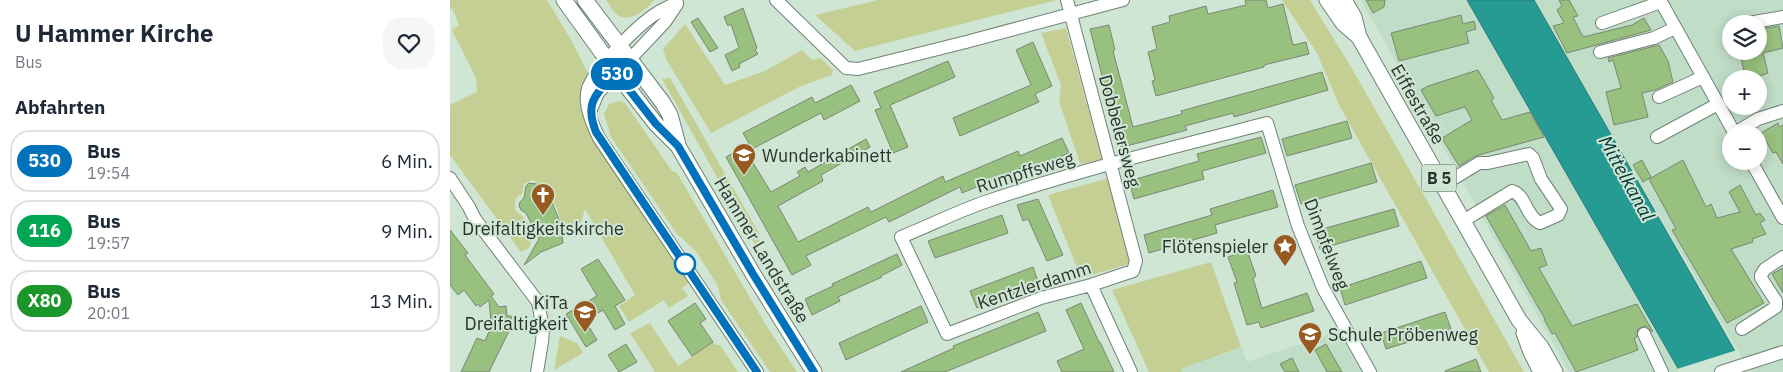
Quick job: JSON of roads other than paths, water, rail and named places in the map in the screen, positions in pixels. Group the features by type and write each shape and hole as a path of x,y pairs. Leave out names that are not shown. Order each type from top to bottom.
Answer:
{"main road":[{"name":"Hammer Landstraße","path":"564,0 616,73 656,124 678,146 753,274 814,372"},
{"name":"Hammer Landstraße","path":"585,0 670,115 678,146"},
{"name":"Eiffestraße","path":"1328,0 1343,24 1359,37"},
{"name":"Eiffestraße","path":"1344,0 1354,17 1359,37 1519,320 1531,352 1542,372"},
{"name":"Eiffestraße","path":"1519,320 1541,347 1555,372"}],"street":[{"path":"776,0 846,68 858,69 1123,0"},
{"name":"Dobbelersweg","path":"1067,0 1136,261 1133,271"},
{"path":"590,114 595,96 665,22 679,1"},
{"path":"679,1 655,14 606,60 595,75 586,95 590,114 599,138 757,372"},
{"path":"1602,22 1636,12 1660,1 1730,125"},
{"path":"1767,19 1783,16"},
{"path":"1600,52 1654,38 1675,28"},
{"path":"1659,97 1703,77"},
{"path":"1657,137 1718,104"},
{"path":"1748,125 1758,119 1783,111"},
{"name":"Rumpffsweg","path":"947,334 901,237 986,202 1043,183 1267,123"},
{"name":"Dimpfelweg","path":"1267,123 1298,226 1320,281 1370,372"},
{"path":"1443,185 1479,163 1488,163 1529,154 1533,158 1541,179 1561,209 1558,215 1540,223 1537,222 1518,193 1512,191 1463,221"},
{"path":"1757,170 1780,206"},
{"path":"450,178 475,219 538,302 543,329 536,372"},
{"path":"1742,329 1776,307 1776,301 1761,275 1783,257"},
{"name":"Kentzlerdamm","path":"947,334 1041,298 1092,285 1133,271"},
{"path":"1092,285 1131,372"},
{"path":"1644,334 1662,372"},
{"path":"1721,372 1783,352"}],"water":[{"name":"Mittelkanal","path":"1467,0 1534,0 1747,372 1680,372"}],"place":[{"name":"Wunderkabinett","path":"744,176"},
{"name":"Dreifaltigkeitskirche","path":"543,216"},
{"name":"Flötenspieler","path":"1285,267"},
{"name":"KiTa Dreifaltigkeit","path":"585,333"},
{"name":"Schule Pröbenweg","path":"1310,355"}]}
